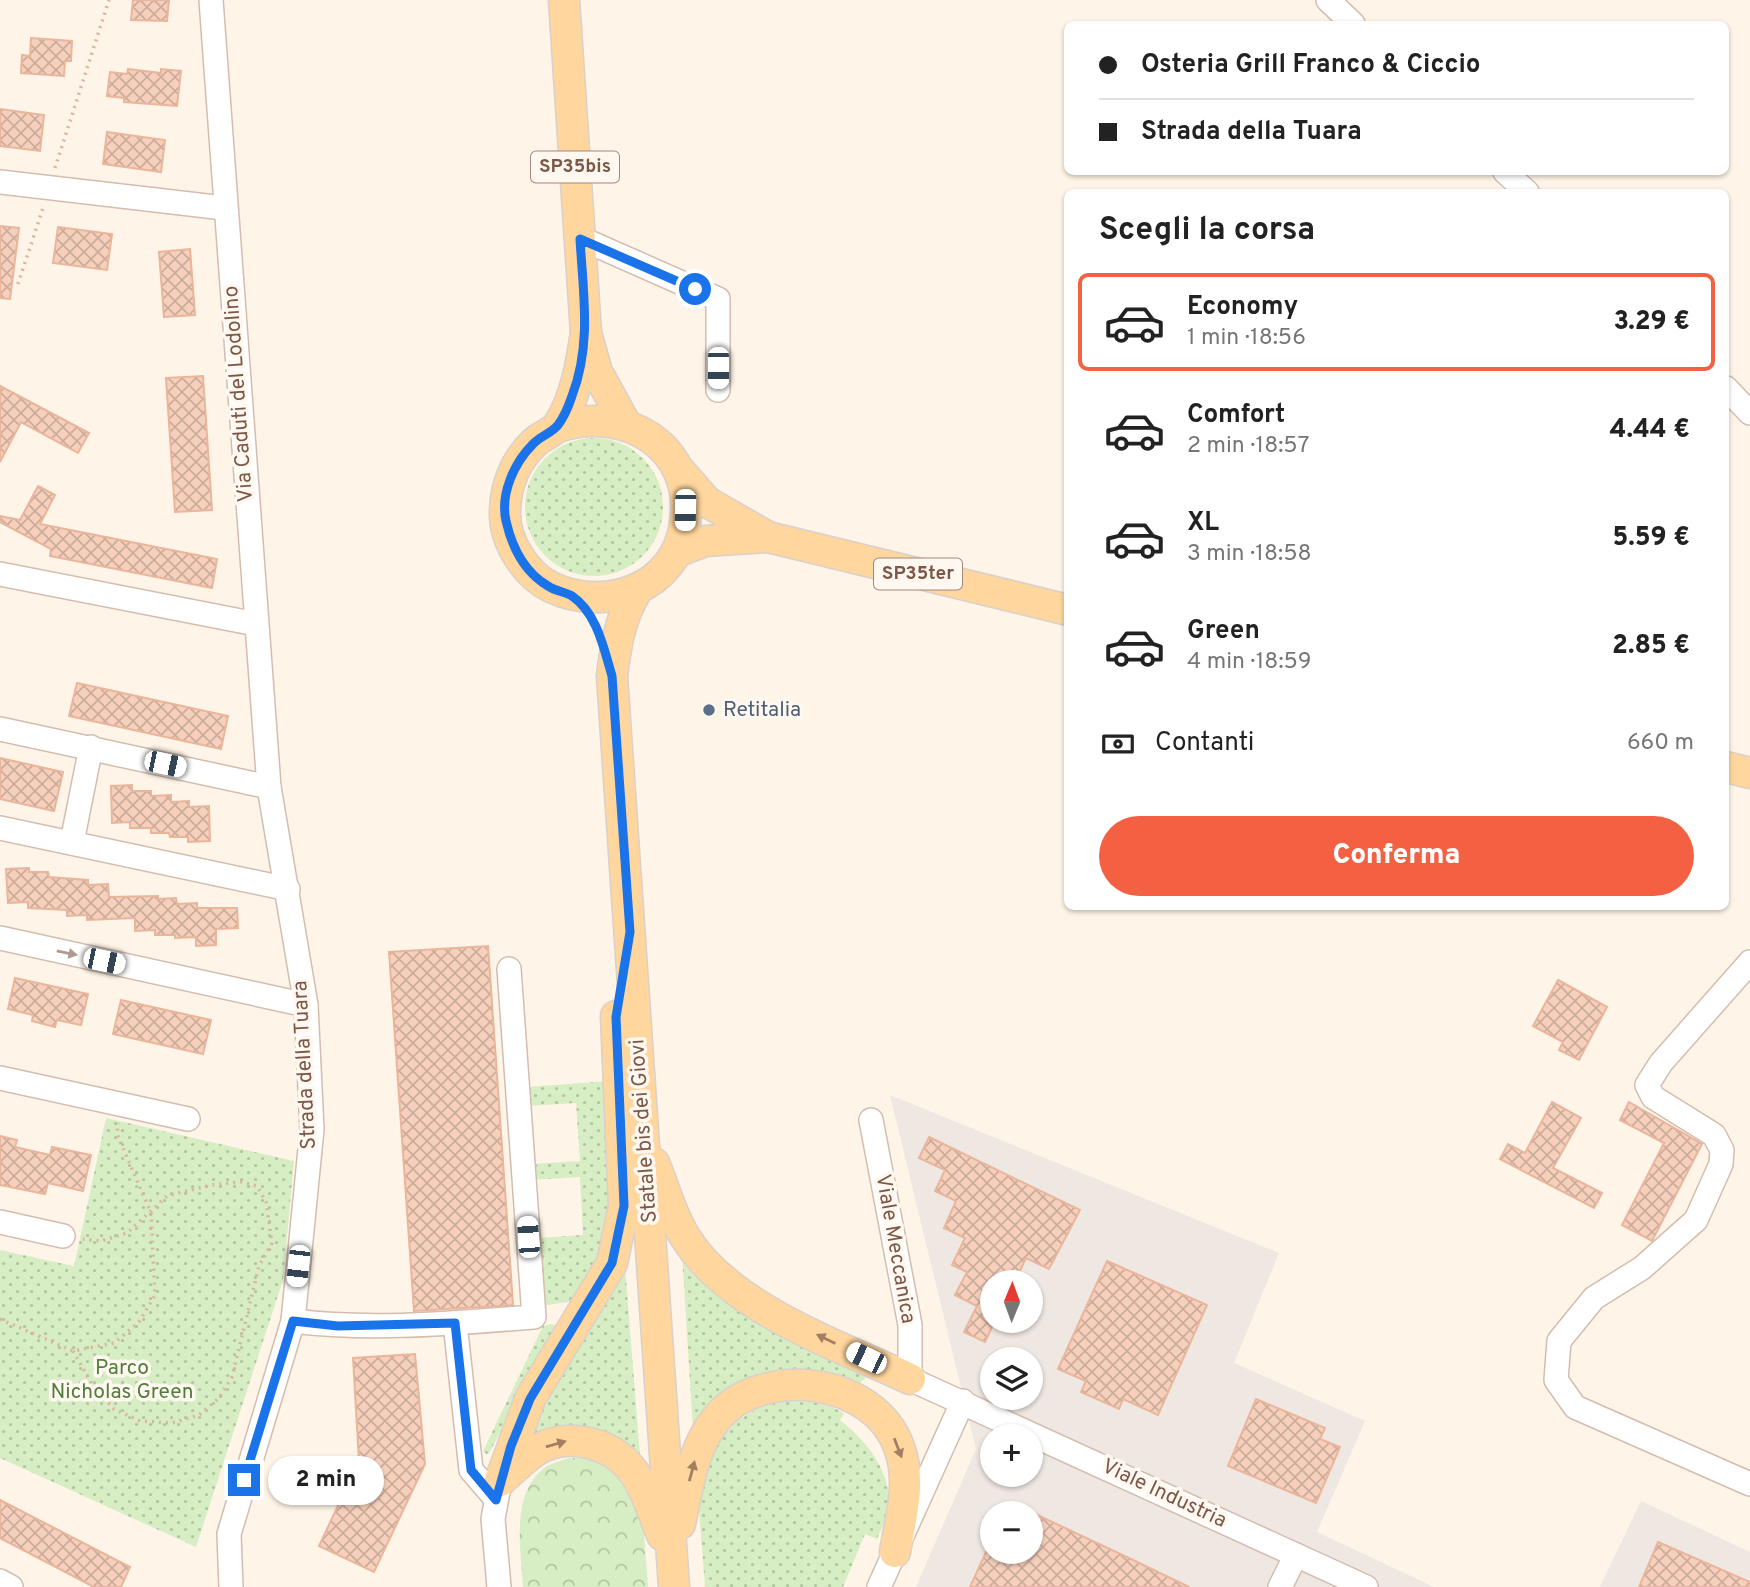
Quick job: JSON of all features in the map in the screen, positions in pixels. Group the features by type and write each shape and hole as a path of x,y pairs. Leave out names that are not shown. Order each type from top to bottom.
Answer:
{"main road":[{"name":"Statale bis dei Giovi","path":"557,427 581,368 586,333 564,0"},
{"name":"Statale bis dei Giovi","path":"586,333 597,372 625,423"},
{"name":"Statale bis dei Giovi","path":"602,419 625,423 646,433 663,449 677,468 685,496 685,525 676,552 659,574 637,590 595,600 573,597 547,586 526,568 512,544 505,517 507,490 517,464 534,442 557,427 579,420 602,419"},
{"name":"SP35ter","path":"677,468 707,502 768,537 1064,609"},
{"name":"SP35ter","path":"676,552 705,541 768,537"},
{"name":"Statale bis dei Giovi","path":"637,590 625,610 617,634 612,676 673,1574"},
{"name":"Statale bis dei Giovi","path":"573,597 590,616 601,638 612,676"},
{"path":"1729,768 1750,773"},
{"path":"498,1490 530,1399 612,1263 624,1206 616,1017 630,932"},
{"path":"644,1140 685,1237 720,1277 757,1306 909,1379"},
{"path":"673,1574 691,1471 701,1443 717,1418 733,1403 757,1389 789,1385 820,1388 855,1397 881,1392 909,1379"},
{"path":"855,1397 883,1421 899,1445 905,1472 905,1494 895,1552"},
{"path":"498,1490 536,1451 555,1442 573,1440 599,1444 618,1453 631,1466 647,1496 673,1574"}],"street":[{"name":"Via Caduti del Lodolino","path":"211,0 224,208 270,787"},
{"path":"1328,0 1350,21"},
{"path":"1509,175 1524,189"},
{"path":"0,182 224,208"},
{"path":"580,239 718,299 718,390"},
{"path":"1729,391 1750,413"},
{"path":"0,574 256,624"},
{"path":"0,729 270,787"},
{"path":"72,842 91,747"},
{"name":"Strada della Tuara","path":"231,1587 229,1534 293,1321 312,1129 306,1005 270,787"},
{"path":"0,828 288,888"},
{"path":"0,938 306,1005"},
{"path":"1750,962 1661,1063 1647,1086 1653,1097 1714,1135 1722,1150 1721,1164 1696,1220 1642,1268 1594,1298 1559,1340 1556,1380 1575,1408 1750,1484"},
{"path":"293,1321 338,1326 455,1323 534,1317 509,970"},
{"path":"0,1079 188,1119"},
{"name":"Viale Meccanica","path":"871,1120 910,1325 909,1379"},
{"path":"0,1222 63,1236"},
{"path":"455,1323 471,1470 498,1490 493,1519 499,1587"},
{"name":"Viale Industria","path":"909,1379 963,1401 1366,1587"},
{"path":"879,1587 963,1401"},
{"path":"1280,1587 1296,1555"},
{"path":"0,1581 11,1587"}],"path":[{"path":"52,177 109,0"},
{"path":"18,284 44,202"},
{"path":"0,1319 73,1351 114,1343 139,1322 155,1295 151,1213 117,1134 118,1120"},
{"path":"63,1236 101,1241 127,1233 167,1196 211,1185 241,1182 257,1186 266,1202 272,1243 259,1266 232,1377 219,1398 199,1415 172,1423 140,1421 114,1409 93,1386 73,1351"}],"shaded area":[{"path":"890,1095 1279,1253 1234,1363 1365,1421 1317,1532 1434,1587 916,1587 976,1449"},
{"path":"1641,1501 1750,1552 1750,1587 1600,1587"}],"green space":[{"path":"594,438 620,443 643,458 658,481 663,507 658,533 643,556 620,571 594,576 568,571 545,556 530,533 525,507 530,481 545,458 568,443"},
{"path":"610,1081 618,1219 577,1301 545,1305 537,1238 583,1235 580,1177 530,1180 529,1164 580,1161 576,1103 527,1106 526,1087"},
{"name":"Parco Nicholas Green","path":"106,1118 294,1161 283,1280 196,1547 0,1458 0,1250 74,1266"},
{"path":"682,1255 866,1372 865,1379 855,1386 824,1381 693,1429"},
{"path":"625,1266 640,1457 532,1446 529,1423"},
{"path":"543,1326 559,1326 489,1453 486,1454 483,1451"},
{"path":"796,1399 828,1405 844,1413 840,1420 860,1438 877,1460 887,1485 889,1499 888,1513 877,1539 865,1534 843,1587 705,1587 697,1484 707,1454 735,1422 765,1404"},
{"path":"569,1458 591,1458 617,1469 643,1520 648,1587 523,1587 520,1524 526,1493 533,1479 544,1468"}],"building":[{"path":"133,0 169,0 167,21 131,20"},
{"path":"31,38 72,41 71,61 65,61 64,76 21,73 22,55 30,56"},
{"path":"128,69 161,73 161,69 181,71 177,106 124,102 124,98 107,96 110,72 127,74"},
{"path":"0,109 44,115 40,151 0,146"},
{"path":"107,132 165,140 161,172 103,164"},
{"path":"0,226 19,228 10,299 0,298"},
{"path":"58,227 112,234 107,270 53,263"},
{"path":"190,249 195,315 164,317 159,252"},
{"path":"203,376 212,510 175,512 166,378"},
{"path":"0,386 89,433 78,453 21,422 0,462"},
{"path":"38,486 55,495 40,524 217,559 212,588 50,556 51,549 0,522 0,516 20,520"},
{"path":"77,683 228,716 221,749 69,716"},
{"path":"0,758 63,772 54,811 0,799"},
{"path":"132,785 132,791 151,791 151,796 171,795 171,802 189,801 189,807 209,806 210,841 188,842 188,837 151,833 151,828 130,828 130,822 112,823 111,786"},
{"path":"29,868 29,872 48,872 49,877 88,880 88,885 108,884 109,897 158,896 158,899 176,898 177,904 197,903 197,908 237,908 238,928 216,929 216,945 196,946 196,937 175,938 175,935 155,935 155,930 135,931 135,918 87,920 87,915 67,916 67,910 28,908 28,902 8,903 6,869"},
{"path":"488,946 513,1305 414,1311 389,952"},
{"path":"15,978 88,994 81,1025 57,1020 55,1027 32,1021 33,1015 8,1009"},
{"path":"1558,980 1607,1007 1579,1060 1559,1050 1563,1042 1533,1026"},
{"path":"121,1000 211,1020 203,1054 113,1034"},
{"path":"1552,1102 1581,1118 1553,1168 1602,1193 1594,1208 1500,1159 1508,1144 1525,1153"},
{"path":"1629,1102 1702,1144 1652,1241 1622,1225 1664,1143 1620,1120"},
{"path":"0,1136 17,1140 15,1147 50,1155 52,1147 91,1155 83,1191 48,1183 45,1194 0,1185"},
{"path":"929,1137 1080,1210 1049,1269 1026,1258 1020,1270 980,1270 980,1334 989,1334 985,1342 964,1332 977,1306 955,1295 967,1272 952,1265 965,1238 944,1228 956,1201 935,1191 945,1170 919,1158"},
{"path":"1107,1261 1207,1305 1158,1415 1123,1399 1119,1409 1081,1392 1086,1381 1058,1369"},
{"path":"415,1354 425,1464 374,1572 319,1546 359,1461 353,1358"},
{"path":"1256,1399 1325,1428 1320,1439 1340,1447 1316,1503 1228,1466"},
{"path":"0,1500 130,1567 121,1587 94,1587 0,1538"},
{"path":"1043,1518 1189,1587 970,1587 981,1564 1043,1564"},
{"path":"1658,1542 1750,1582 1750,1587 1639,1587"}],"place":[{"name":"Retitalia","path":"709,710"}],"route":[{"path":"244,1480 293,1321 338,1326 455,1323 471,1470 496,1500 511,1446 530,1399 612,1263 624,1206 616,1017 630,932 612,676 601,638 590,616 573,597 547,586 526,568 512,544 505,517 507,490 517,464 534,442 557,427 572,397 581,368 586,333 580,239 695,289"}]}
